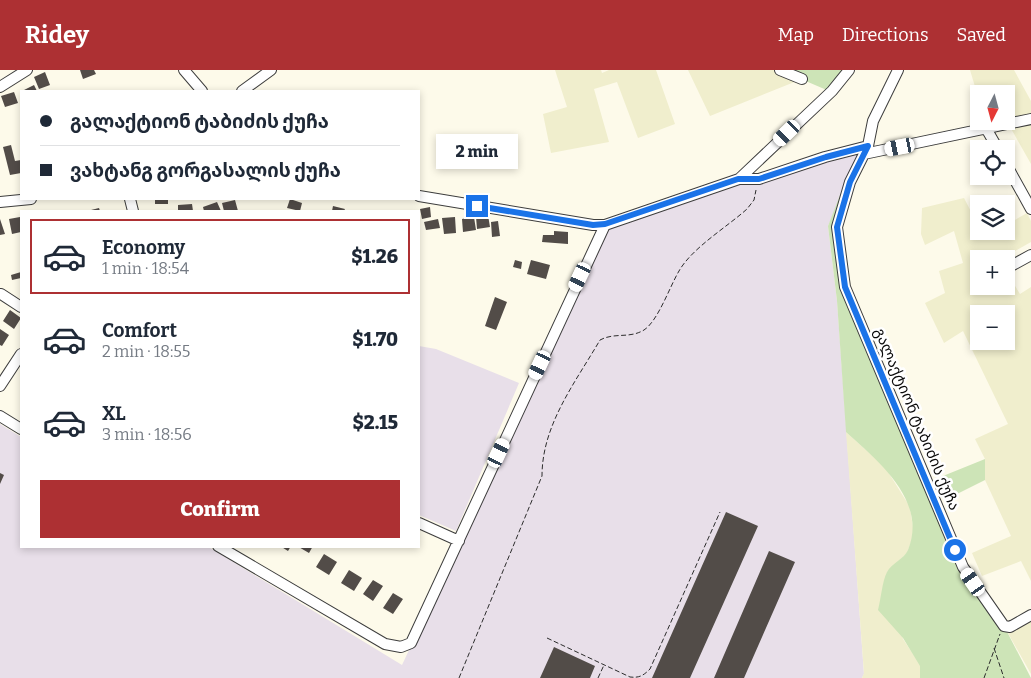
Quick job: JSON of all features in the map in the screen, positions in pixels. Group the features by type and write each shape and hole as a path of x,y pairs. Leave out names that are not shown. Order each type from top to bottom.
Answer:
{"street":[{"path":"0,87 27,70"},
{"path":"184,70 201,90"},
{"path":"243,90 271,70"},
{"path":"780,70 802,79"},
{"path":"738,179 832,92 849,70"},
{"name":"გალაქტიონ ტაბიძის ქუჩა","path":"898,70 873,121 866,150 850,182 837,227 845,287 962,567 1004,626"},
{"path":"1015,123 1031,119"},
{"path":"420,196 593,225 605,224 738,179 753,180 866,150 987,130 993,140"},
{"path":"1015,180 1031,209"},
{"path":"0,202 21,200"},
{"path":"221,548 385,644 396,648 410,643 605,224"},
{"path":"1015,264 1031,255"},
{"path":"1,294 20,306"},
{"path":"0,386 20,356"},
{"path":"0,416 20,428"},
{"path":"420,523 459,541"},
{"path":"1004,626 1010,627 1031,615"}],"path":[{"path":"459,678 542,476 542,460 547,437 556,417 600,340 613,335 632,337 645,330 688,258 748,209 754,200 756,190 753,180"},
{"path":"547,638 630,677 638,678 650,670 720,512"},
{"path":"984,678 1004,626"},
{"path":"994,648 1004,678"},
{"path":"598,678 604,665"}],"shaded area":[{"path":"555,70 601,70 602,73 609,70 656,70 675,124 638,138 617,82 594,89 609,142 551,153 543,114 567,107"},
{"path":"688,70 780,70 802,79 710,116"},
{"path":"970,70 1014,70 1031,101 1031,164 1012,130 1015,130 1015,85 974,85"},
{"path":"862,151 828,226 837,301 864,674 862,678 0,678 0,424 20,436 20,548 210,548 402,665 606,230 737,184 755,184"},
{"path":"964,198 970,210 970,240 1015,240 1015,220 1027,213 1031,221 1031,242 1015,251 970,250 970,295 1015,295 1015,286 1020,294 1031,287 1031,581 1021,561 982,576 972,553 1011,536 985,480 985,459 975,439 1008,424 972,350 1015,350 1015,305 970,305 970,345 963,331 944,343 925,303 945,293 939,271 963,263 954,231 925,245 921,234 922,208"},
{"path":"420,346 436,349 519,383 456,531 420,515"},
{"path":"846,432 885,467 910,507 914,534 907,553 887,572 903,639 921,666 920,678 862,678 864,673"},
{"path":"1031,615 1031,674 1004,626"}],"green space":[{"path":"780,70 845,70 829,91"},
{"path":"845,182 837,227 845,287 963,567 1004,626 1031,678 920,678 920,666 903,638 878,610 887,572 908,550 912,532 911,515 906,499 885,469 846,432 837,301 828,226"},
{"path":"985,459 985,480 947,499 938,478"}],"building":[{"path":"80,70 94,70 96,74 83,79"},
{"path":"45,72 50,85 39,89 34,77"},
{"path":"34,85 36,90 24,90"},
{"path":"14,92 18,103 5,107 1,96"},
{"path":"11,145 15,161 20,160 20,173 10,175 3,147"},
{"path":"155,200 168,200 168,204 155,204"},
{"path":"235,200 238,210 224,210 222,203"},
{"path":"290,200 302,203 300,210 287,208"},
{"path":"217,202 221,210 204,210 203,207"},
{"path":"192,204 193,210 178,210 178,205"},
{"path":"333,206 345,209 344,210 332,210"},
{"path":"430,207 431,217 422,219 420,209"},
{"path":"488,215 490,227 477,229 476,217"},
{"path":"20,217 20,232 12,234 9,219"},
{"path":"455,217 456,233 444,234 442,218"},
{"path":"474,217 476,230 463,232 462,219"},
{"path":"0,219 5,234 0,235"},
{"path":"438,219 440,228 426,230 424,222"},
{"path":"498,221 500,236 492,237 491,222"},
{"path":"554,231 568,232 568,244 542,242 543,235 554,235"},
{"path":"515,260 522,262 521,269 513,267"},
{"path":"531,260 550,265 546,279 527,274"},
{"path":"20,272 20,278 12,280 11,275"},
{"path":"495,297 507,302 496,330 485,326"},
{"path":"10,310 20,317 14,329 3,321"},
{"path":"0,329 9,335 2,346 0,345"},
{"path":"0,473 4,475 0,484"},
{"path":"726,512 758,526 690,678 652,678"},
{"path":"300,548 312,548 309,553"},
{"path":"769,551 795,562 744,678 714,678"},
{"path":"324,554 337,562 329,575 316,567"},
{"path":"349,570 362,578 354,591 341,583"},
{"path":"373,580 383,586 373,601 363,594"},
{"path":"393,593 403,599 393,614 383,608"},
{"path":"554,647 595,666 590,678 540,678"}],"route":[{"path":"477,206 593,225 605,224 738,179 759,179 826,157 868,146 850,182 837,227 845,287 955,550"}]}
